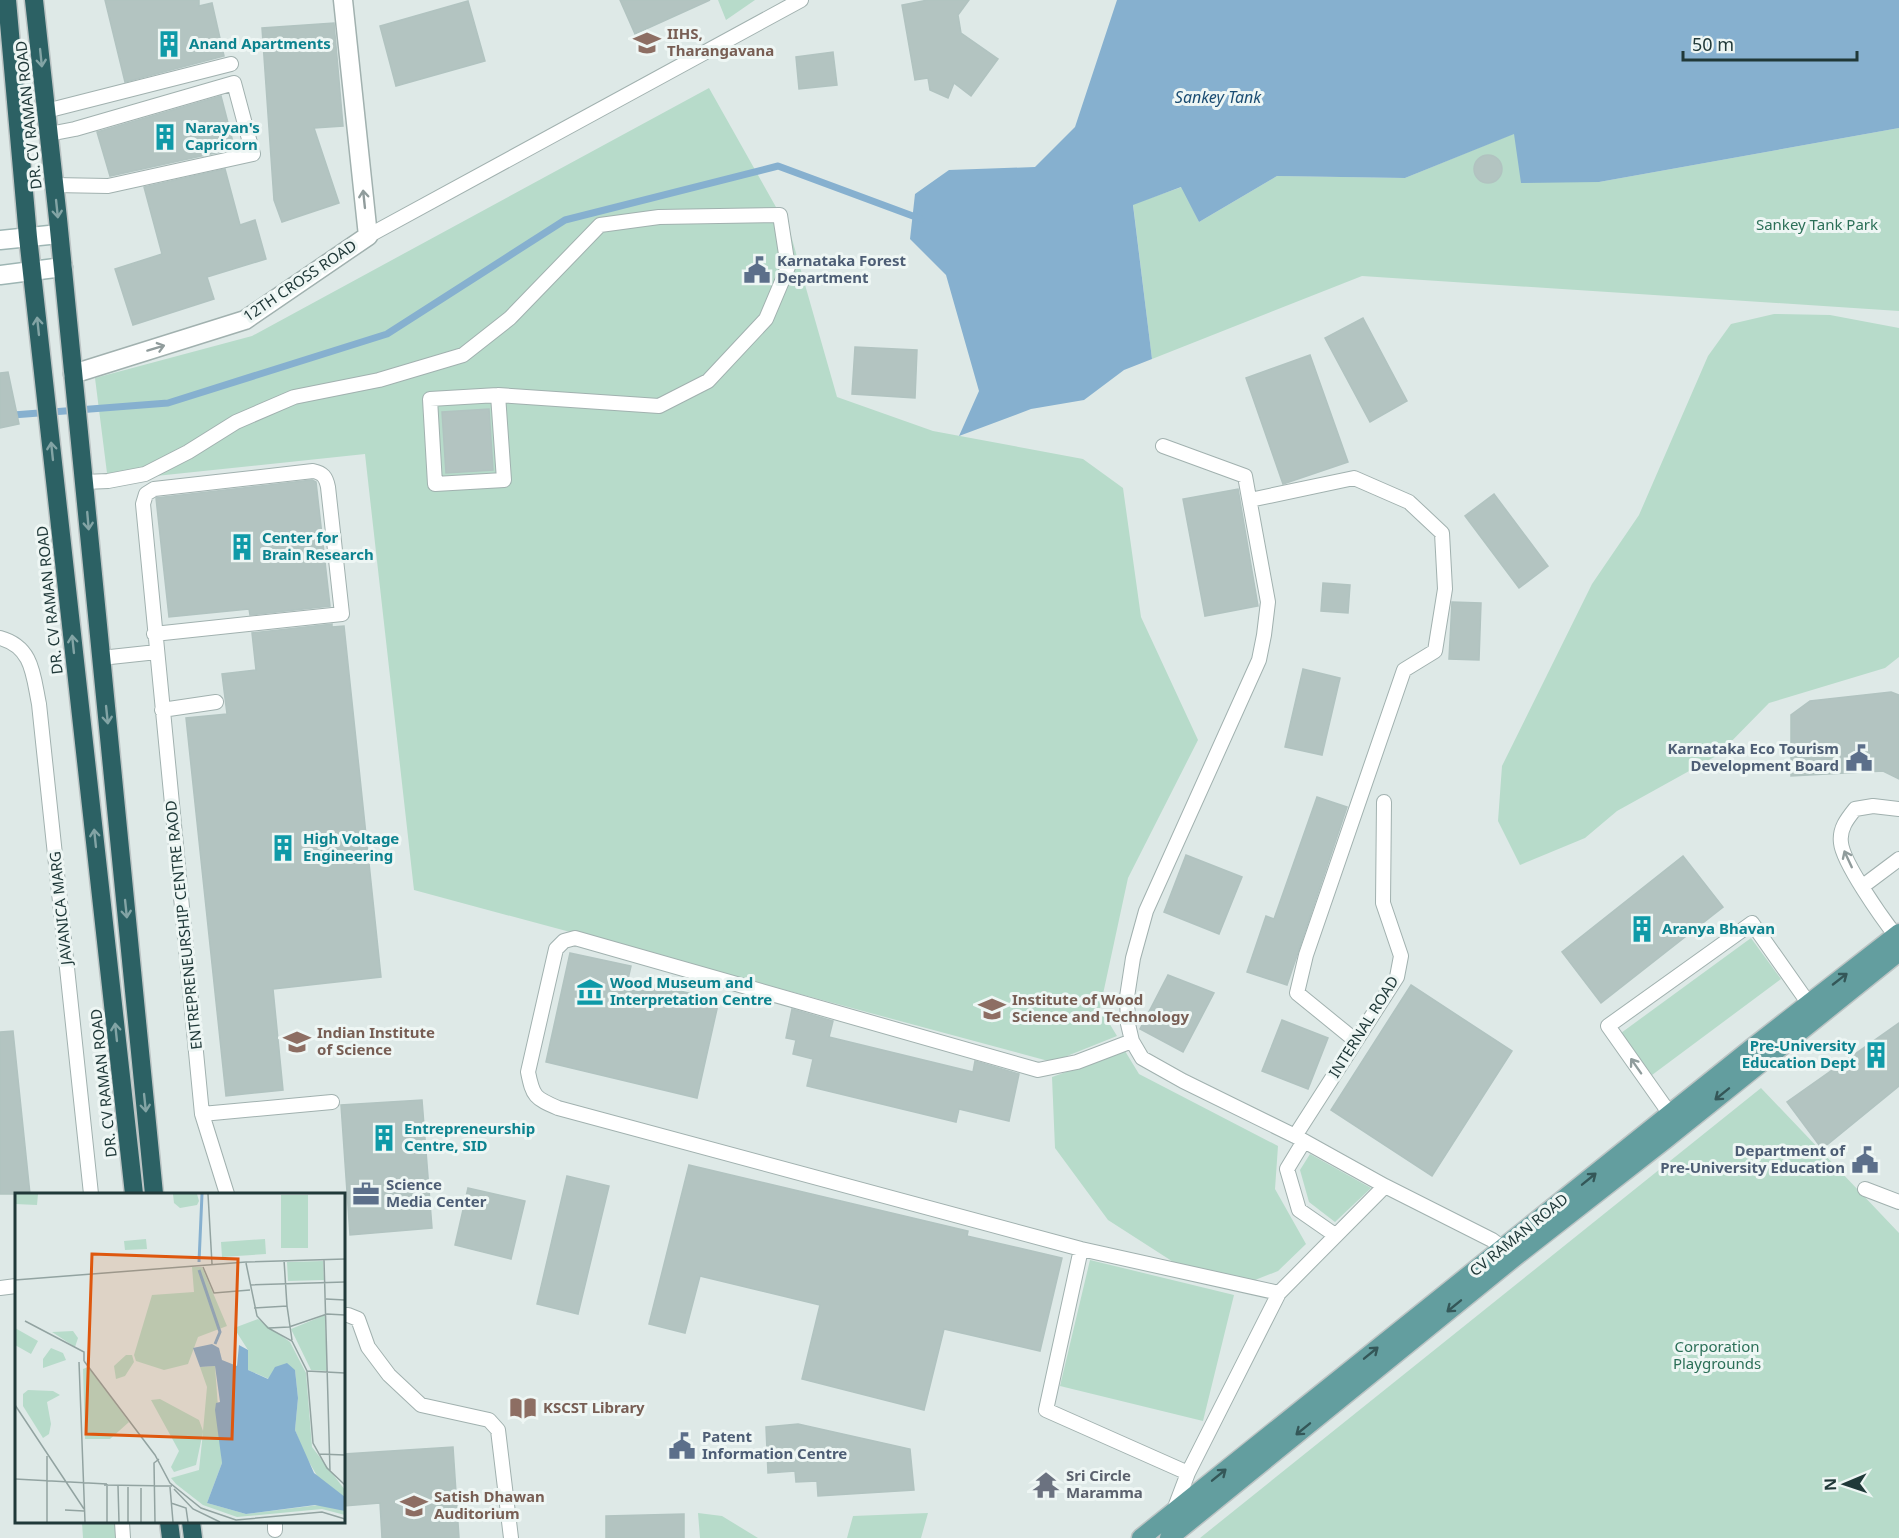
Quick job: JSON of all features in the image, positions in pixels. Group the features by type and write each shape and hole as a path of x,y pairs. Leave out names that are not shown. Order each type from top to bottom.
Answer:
{"highway":[{"name":"DR. CV RAMAN ROAD","path":"7,0 28,237 134,1193"},
{"name":"DR. CV RAMAN ROAD","path":"34,0 63,267 154,1193"},
{"path":"169,1523 171,1538"},
{"path":"191,1523 193,1538"}],"main road":[{"name":"CV RAMAN ROAD","path":"1141,1538 1809,1004 1898,940"},
{"name":"CV RAMAN ROAD","path":"1169,1538 1515,1257 1665,1140 1898,940"}],"street":[{"name":"12TH CROSS ROAD","path":"73,374 244,320 368,236 343,0"},
{"path":"0,240 59,234"},
{"path":"0,275 63,267"}],"lane":[{"path":"368,236 801,0"},
{"path":"46,111 231,64"},
{"path":"49,134 75,129 234,83 253,154 108,186 54,185"},
{"path":"84,482 108,482 145,474 188,452 236,422 294,397 379,380 463,355 510,318 600,225 659,217 780,215 788,267 766,319 708,381 659,406 498,395 430,399 435,484 504,480 498,395"},
{"path":"1163,446 1245,476 1268,602 1259,660 1146,911 1133,958 1127,997 1128,1024 1132,1041 1142,1058 1183,1081 1299,1139 1492,1240 1503,1248"},
{"name":"ENTREPRENEURSHIP CENTRE RAOD","path":"154,634 342,614 328,487 321,472 313,471 153,489 146,494 143,504 154,634 202,1114 226,1193"},
{"path":"1250,500 1354,478 1408,502 1442,533 1445,589 1434,651 1404,670 1306,955 1297,993 1356,1041"},
{"name":"JAVANICA MARG","path":"0,638 12,641 29,659 39,704 91,1193"},
{"path":"101,658 157,652"},
{"path":"162,710 216,702"},
{"name":"INTERNAL ROAD","path":"1335,1235 1299,1210 1287,1169 1299,1139 1356,1041 1397,977 1401,956 1383,903 1384,802"},
{"path":"1898,940 1848,863 1840,842 1843,823 1855,809 1873,806 1899,808"},
{"path":"1863,886 1899,859"},
{"path":"1670,1114 1608,1026 1752,923 1809,1004"},
{"path":"1132,1041 1077,1062 1038,1071 575,938 564,941 556,949 528,1072 531,1088 539,1100 569,1112 1081,1249 1279,1293"},
{"path":"202,1114 332,1102"},
{"path":"1173,1512 1188,1473 1279,1293 1385,1186"},
{"path":"1865,1189 1899,1202"},
{"path":"1081,1249 1046,1410 1188,1473"},
{"path":"0,1288 15,1286"},
{"path":"345,1315 358,1319 368,1347 389,1375 421,1405 489,1420 498,1430 511,1538"},
{"path":"122,1523 123,1538"}],"green space":[{"path":"718,0 755,0 726,20"},
{"path":"709,88 790,232 837,397 933,431 1083,459 1123,488 1141,617 1198,740 1128,878 1100,1008 1117,1036 1052,1062 414,890 365,454 108,481 95,378 252,336"},
{"name":"Sankey Tank Park","path":"1899,128 1899,311 1362,276 1152,359 1133,204 1182,187 1199,222 1277,176 1405,178 1515,133 1599,182"},
{"path":"1774,314 1830,315 1899,328 1899,657 1885,668 1769,703 1718,755 1617,811 1585,838 1520,865 1498,821 1502,766 1592,584 1639,515 1708,356 1731,324"},
{"path":"1751,938 1781,979 1652,1075 1621,1033"},
{"path":"1125,1051 1139,1074 1278,1146 1275,1189 1306,1244 1278,1271 1255,1280 1178,1265 1108,1220 1055,1148 1052,1077"},
{"name":"Corporation Playgrounds","path":"1761,1088 1899,1233 1899,1538 1200,1538"},
{"path":"1310,1154 1371,1188 1335,1222 1309,1202 1300,1170"},
{"path":"1090,1260 1234,1295 1203,1421 1060,1386"},
{"path":"698,1513 722,1516 758,1538 700,1538"},
{"path":"928,1513 921,1538 847,1538 853,1516"},
{"path":"82,1523 117,1523 119,1538 83,1538"}],"water":[{"name":"Sankey Tank","path":"1117,0 1899,0 1899,128 1599,182 1521,183 1514,134 1405,178 1277,176 1199,222 1181,187 1133,205 1152,359 1124,370 1084,400 1031,409 959,436 979,391 946,275 910,239 915,194 949,170 1035,167 1075,127"}],"building":[{"name":"Anand Apartments","path":"105,0 199,0 199,6 212,3 224,56 125,82"},
{"path":"620,0 710,0 635,34"},
{"path":"928,0 969,0 958,15 961,33 998,59 971,96 954,83 948,98 930,90 928,78 915,80 902,5"},
{"path":"468,1 485,61 396,86 380,26"},
{"path":"334,23 343,126 314,128 339,203 282,222 274,200 262,28"},
{"path":"833,52 837,85 799,89 796,57"},
{"name":"Narayan's Capricorn","path":"221,96 234,146 220,150 220,152 110,176 97,132"},
{"path":"1488,155 1498,159 1502,169 1498,179 1488,183 1478,179 1474,169 1478,159"},
{"path":"225,169 240,225 255,220 266,259 207,277 214,299 133,325 115,269 162,254 144,187"},
{"path":"1363,318 1407,401 1370,422 1325,338"},
{"path":"855,347 917,350 915,398 852,394"},
{"path":"1310,355 1348,462 1283,484 1246,378"},
{"path":"8,372 19,424 0,428 0,373"},
{"path":"489,409 493,470 446,473 442,412"},
{"name":"Center for Brain Research","path":"312,480 316,482 330,606 250,615 249,609 169,617 156,498"},
{"path":"1238,489 1258,606 1205,616 1183,499"},
{"path":"1494,494 1548,566 1519,588 1465,516"},
{"path":"1323,583 1350,585 1348,613 1321,611"},
{"path":"1452,602 1481,603 1479,660 1449,659"},
{"name":"High Voltage Engineering","path":"332,624 332,627 344,626 381,977 273,989 283,1090 226,1096 186,718 227,714 222,674 256,670 252,633"},
{"path":"1303,669 1340,678 1322,755 1285,747"},
{"path":"1891,692 1899,695 1899,779 1883,771 1791,776 1791,715 1810,701"},
{"path":"1317,797 1347,807 1287,985 1247,972 1266,916 1274,919"},
{"path":"1186,855 1242,877 1219,934 1164,912"},
{"name":"Aranya Bhavan","path":"1683,856 1723,907 1601,1003 1562,952"},
{"path":"570,953 631,966 628,979 719,1000 697,1098 546,1062"},
{"path":"1168,975 1214,993 1183,1052 1140,1029"},
{"path":"1411,985 1512,1051 1432,1176 1331,1110"},
{"path":"792,1009 833,1021 829,1037 973,1072 975,1061 1019,1074 1009,1121 959,1109 956,1122 807,1086 813,1059 793,1054 796,1040 786,1038"},
{"path":"1282,1020 1328,1038 1308,1089 1262,1071"},
{"name":"Pre-University Education Dept","path":"1899,1023 1899,1086 1822,1149 1787,1102"},
{"path":"13,1031 30,1193 0,1194 0,1032"},
{"name":"Entrepreneurship Centre, SID","path":"422,1100 432,1228 350,1235 341,1105"},
{"path":"689,1165 968,1231 967,1236 1062,1258 1040,1351 944,1329 924,1410 802,1379 820,1305 700,1276 685,1333 649,1324"},
{"path":"567,1176 609,1186 578,1314 537,1304"},
{"path":"468,1188 525,1201 511,1259 455,1245"},
{"path":"798,1424 910,1449 914,1490 818,1496 817,1481 796,1482 795,1471 768,1473 766,1427"},
{"path":"453,1447 459,1538 382,1538 380,1503 345,1506 345,1454"},
{"path":"684,1514 684,1538 606,1538 606,1516"}],"waterway":[{"path":"0,416 168,403 387,334 565,220 778,166 921,219"}],"place":[{"name":"IIHS, Tharangavana","path":"647,43"},
{"name":"Anand Apartments","path":"169,44"},
{"name":"Narayan's Capricorn","path":"165,137"},
{"name":"Karnataka Forest Department","path":"757,270"},
{"name":"Center for Brain Research","path":"242,547"},
{"name":"Karnataka Eco Tourism Development Board","path":"1859,758"},
{"name":"High Voltage Engineering","path":"283,848"},
{"name":"Aranya Bhavan","path":"1642,929"},
{"name":"Wood Museum and Interpretation Centre","path":"590,992"},
{"name":"Institute of Wood Science and Technology","path":"992,1009"},
{"name":"Indian Institute of Science","path":"297,1042"},
{"name":"Pre-University Education Dept","path":"1876,1055"},
{"name":"Entrepreneurship Centre, SID","path":"384,1138"},
{"name":"Department of Pre-University Education","path":"1865,1160"},
{"name":"Science Media Center","path":"366,1194"},
{"name":"KSCST Library","path":"523,1408"},
{"name":"Patent Information Centre","path":"682,1446"},
{"name":"Sri Circle Maramma","path":"1046,1485"},
{"name":"Satish Dhawan Auditorium","path":"414,1506"}]}
